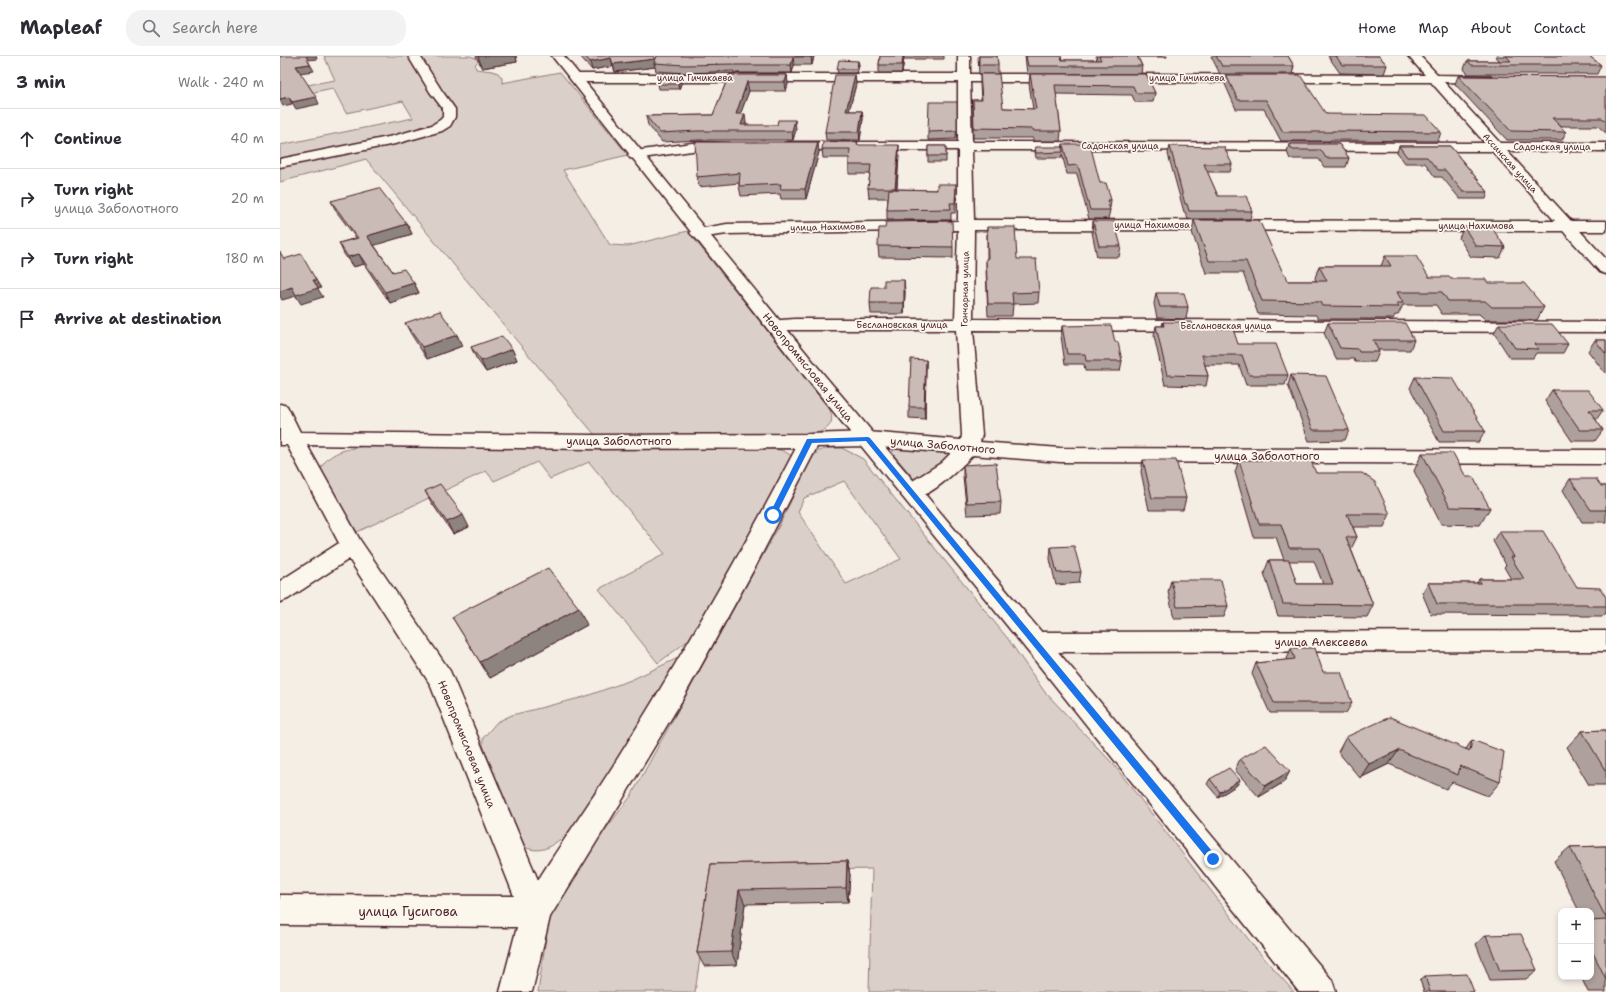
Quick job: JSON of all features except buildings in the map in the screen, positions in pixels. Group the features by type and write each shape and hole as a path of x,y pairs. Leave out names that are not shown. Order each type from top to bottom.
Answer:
{"street":[{"path":"280,163 395,140 437,128 445,123 449,117 449,109 436,92 414,56"},
{"name":"Новопромысловая улица","path":"558,56 698,233 1035,642 1320,992"},
{"name":"Гончарная улица","path":"964,56 966,225 964,325 972,435 969,447"},
{"name":"Ассинская улица","path":"1414,56 1606,269"},
{"name":"улица Гичикаева","path":"576,78 1068,78"},
{"name":"улица Гичикаева","path":"1108,78 1497,79"},
{"path":"635,154 699,146 738,146"},
{"name":"Садонская улица","path":"777,146 1606,147"},
{"name":"улица Нахимова","path":"698,233 727,229 966,225 1606,226"},
{"name":"Беслановская улица","path":"774,325 1606,327"},
{"name":"Новопромысловая улица","path":"280,410 287,438 352,546 441,678 536,912"},
{"name":"улица Заболотного","path":"287,438 590,442 810,441 868,439 1060,455 1606,457"},
{"path":"516,992 536,912 560,870 621,777 714,622 773,515 810,441"},
{"path":"911,492 948,468 969,447"},
{"path":"280,593 352,546"},
{"name":"улица Алексеева","path":"1035,642 1606,641"},
{"name":"улица Гусигова","path":"280,910 536,912"}],"shaded area":[{"path":"324,56 470,56 476,58 478,61 475,65 476,69 498,73 502,78 502,83 560,72 628,155 563,170 610,245 628,246 688,231 830,410 832,416 829,425 822,431 807,435 595,435 366,159 280,182 280,145 413,118 403,101 346,113 333,88 280,99 280,90 335,80"},
{"path":"367,446 760,448 781,450 792,457 702,628 658,663 599,589 665,554 589,462 550,479 537,462 494,481 486,471 357,532 342,510 320,472 327,460 339,452"},
{"path":"829,448 842,448 863,459 1008,639 1044,691 1114,765 1256,949 1294,992 869,992 872,869 713,872 695,992 538,992 548,924 554,905 566,881 631,796 780,524 811,458 819,451","holes":["844,481 901,559 846,584 798,512 804,498"]},
{"path":"898,448 944,452 949,454 951,457 916,481 893,454 892,451"},
{"path":"678,658 612,771 571,828 557,841 544,849 528,849 521,845 483,745 483,738 497,722 512,715 584,697 631,680"}],"route":[{"path":"773,515 810,441 868,439 944,534 1035,642 1213,859"}]}
